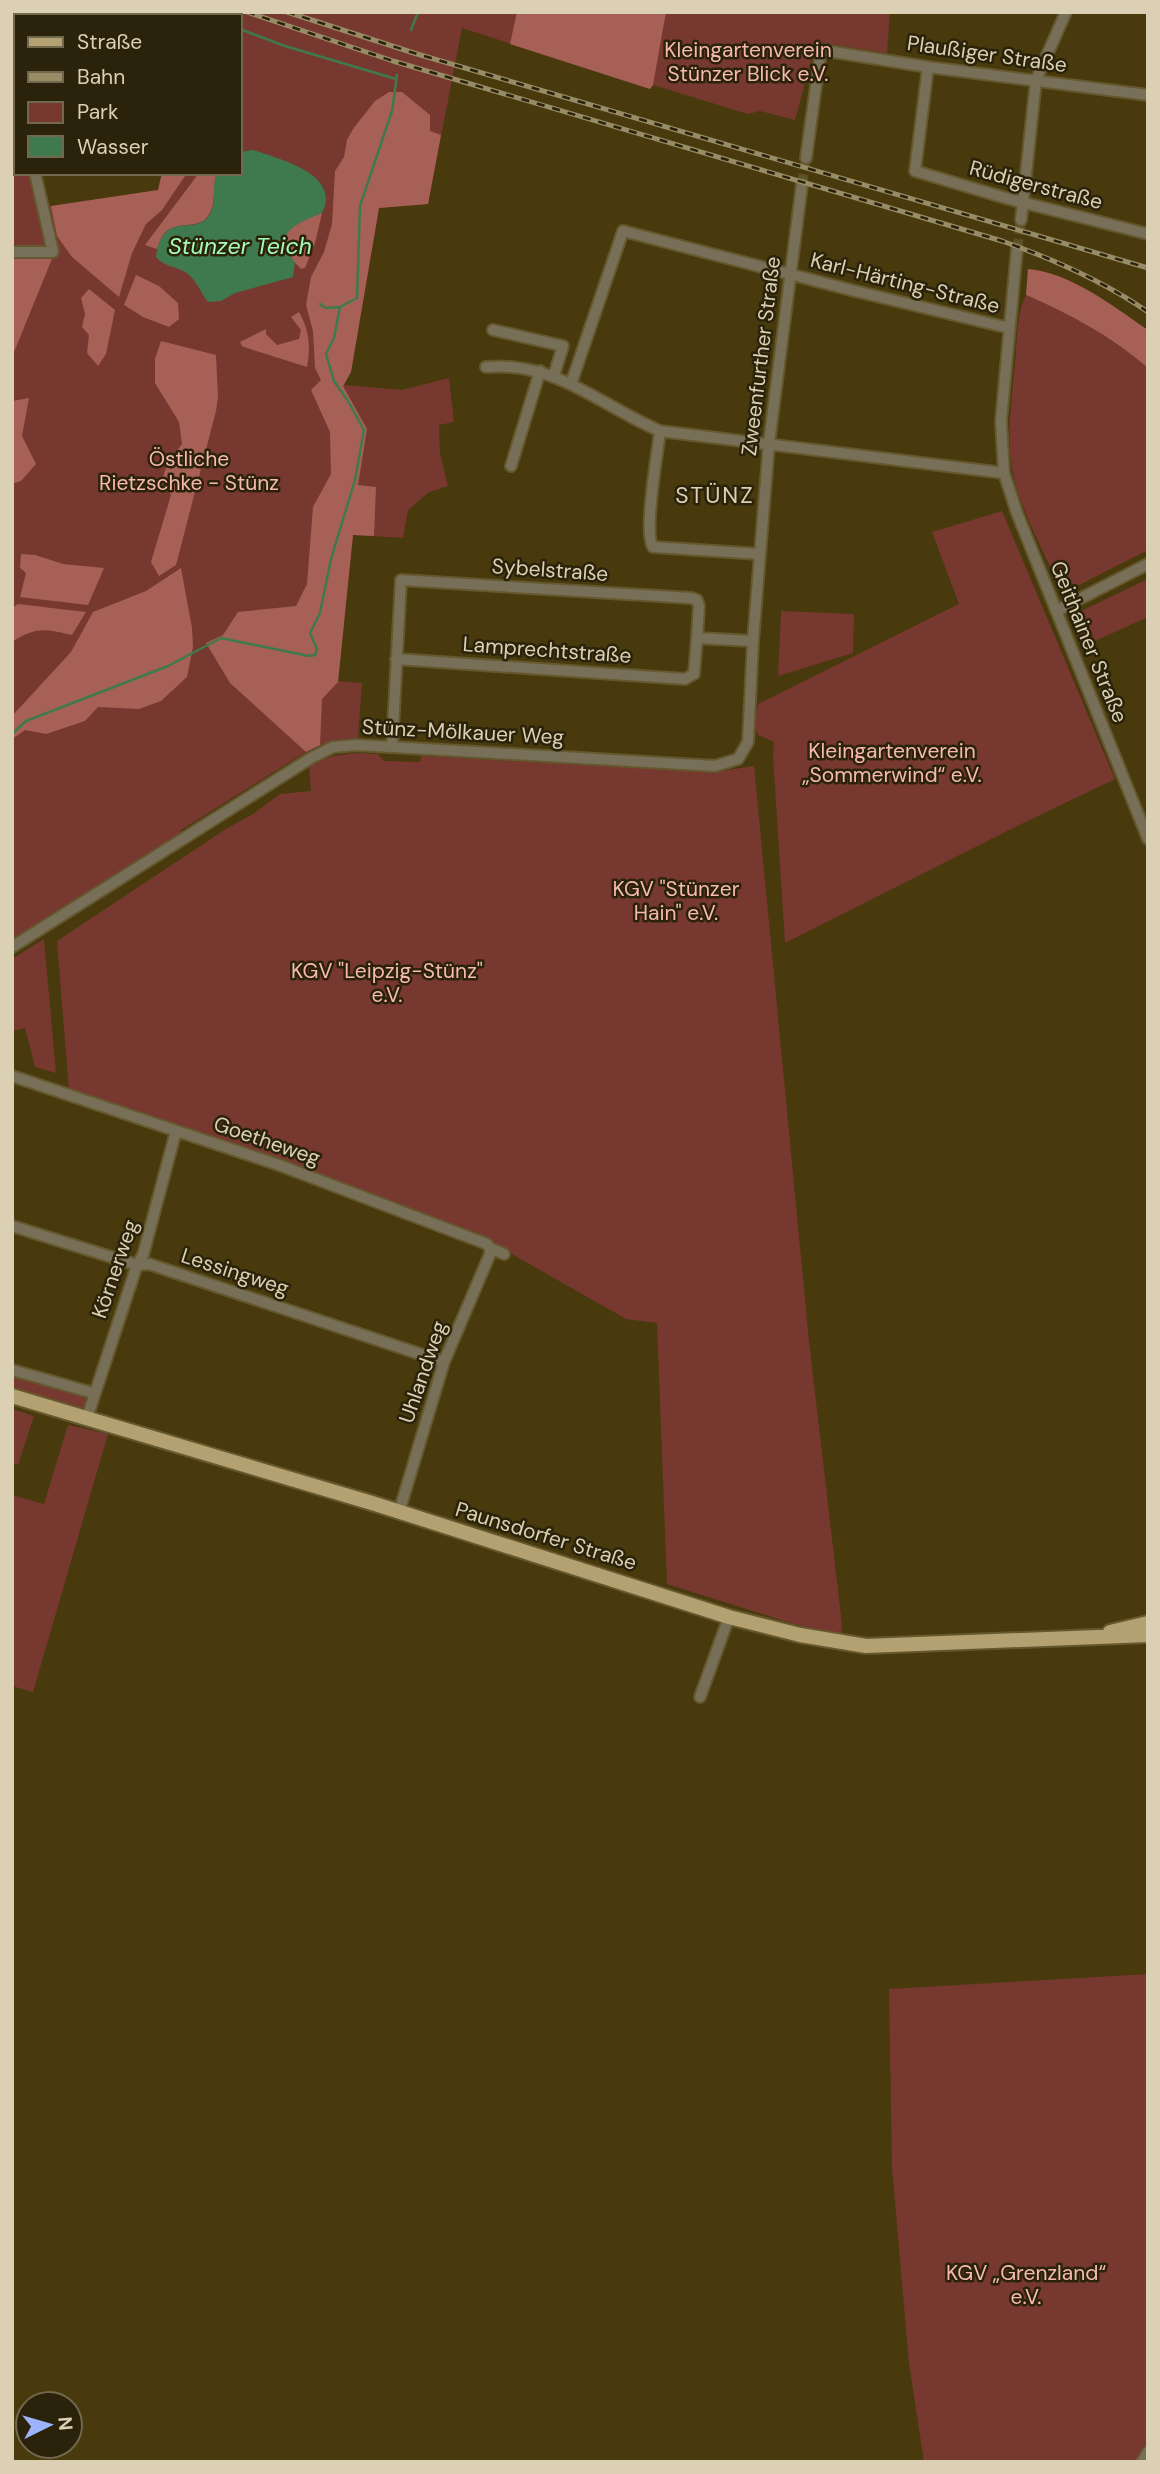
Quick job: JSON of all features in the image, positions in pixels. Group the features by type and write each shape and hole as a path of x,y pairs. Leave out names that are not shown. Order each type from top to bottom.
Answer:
{"main road":[{"name":"Paunsdorfer Straße","path":"12,1396 399,1512 729,1617 800,1634 866,1646 1148,1635"},
{"name":"Paunsdorfer Straße","path":"1078,1639 1148,1623"}],"street":[{"path":"1021,220 1036,80 1066,12"},
{"name":"Plaußiger Straße","path":"806,158 821,50 928,67 1148,95"},
{"name":"Rüdigerstraße","path":"928,67 915,171 1148,234"},
{"path":"12,253 53,252 35,175"},
{"name":"Zweenfurther Straße","path":"748,742 753,640 769,443 802,184"},
{"name":"Karl-Härting-Straße","path":"571,384 623,231 1009,328"},
{"name":"Geithainer Straße","path":"1017,249 1001,421 1004,473 1011,498 1148,839"},
{"path":"493,330 563,346 554,375"},
{"path":"486,367 508,365 554,375 613,408 660,430 722,440 769,443 1004,473"},
{"path":"511,466 540,371"},
{"path":"660,430 649,524 653,547 760,554"},
{"path":"1056,611 1148,564"},
{"name":"Sybelstraße","path":"396,659 401,580 697,600 698,638"},
{"path":"698,638 753,640"},
{"name":"Lamprechtstraße","path":"396,659 685,679 694,674 698,638"},
{"path":"392,747 396,659"},
{"name":"Stünz-Mölkauer Weg","path":"12,947 311,758 333,747 344,744 715,766 738,759 748,742"},
{"name":"Goetheweg","path":"12,1076 352,1192 487,1244 489,1248 504,1254"},
{"name":"Körnerweg","path":"86,1418 137,1265 143,1255 176,1131"},
{"name":"Lessingweg","path":"12,1226 137,1265 149,1264 444,1362"},
{"name":"Uhlandweg","path":"399,1512 444,1362 490,1254 489,1248"},
{"path":"12,1370 93,1393"},
{"path":"701,1697 729,1617"},
{"path":"1142,2462 1148,2452"}],"green space":[{"name":"Östliche Rietzschke - Stünz","path":"12,12 59,12 14,14 14,175 40,175 46,207 158,190 162,175 242,175 242,14 160,12 890,12 887,53 816,42 795,120 760,111 748,114 653,85 650,89 462,28 428,204 379,208 351,372 344,385 402,390 449,378 454,422 439,425 440,454 448,486 429,492 408,510 403,538 353,535 338,681 362,683 358,738 333,740 306,752 181,830 180,834 12,942"},
{"path":"517,12 666,12 653,85 650,89 510,44"},
{"path":"389,92 402,92 430,115 430,131 441,135 428,204 379,208 351,372 343,386 367,429 358,485 376,487 374,536 353,535 338,682 322,699 320,745 306,752 230,683 206,643 223,635 238,612 296,606 307,584 313,507 331,474 330,432 311,390 321,380 315,368 313,331 306,305 311,277 324,252 332,224 335,171 344,157 347,140 375,101"},
{"path":"162,175 186,175 162,210 146,224 132,253 119,297 72,257 57,236 51,206 158,190"},
{"path":"198,175 216,175 213,205 204,220 169,230 162,237 157,249 145,245"},
{"path":"322,213 315,243 305,268 301,269 284,247 286,234 296,225"},
{"path":"12,254 54,254 12,357"},
{"path":"1028,269 1076,284 1148,330 1148,368 1090,327 1026,295"},
{"path":"136,275 159,286 178,303 179,319 169,327 143,317 124,305"},
{"path":"89,289 115,310 106,354 98,366 87,353 89,335 82,327 85,314 81,298"},
{"path":"1026,295 1090,327 1148,368 1148,550 1079,585 1057,582 1023,507 1013,476 1010,412 1019,320"},
{"path":"299,312 308,338 307,367 242,346 240,342 266,329 266,334 277,345 299,339 301,330 291,317"},
{"path":"161,341 216,355 218,397 176,565 159,576 151,562 171,495 162,479 168,463 182,444 179,422 155,383 155,359"},
{"path":"29,398 22,436 36,464 21,481 12,484 12,401"},
{"name":"Kleingartenverein „Sommerwind“ e.V.","path":"1002,511 1115,779 785,943 774,742 758,735 755,726 758,704 959,604 932,532"},
{"path":"21,554 35,555 63,564 104,568 88,605 20,597 26,573 20,568"},
{"path":"181,568 192,628 193,647 187,677 161,701 139,709 98,707 85,721 46,734 25,730 12,739 12,716 71,652 93,612 146,591"},
{"path":"1148,579 1148,617 1095,641 1092,634 1082,639 1073,618 1077,613"},
{"path":"18,604 86,612 72,635 41,630 28,633 12,642 12,608"},
{"path":"781,611 854,614 853,653 778,676"},
{"path":"378,754 384,761 420,762 421,756 714,772 754,766 809,1341 841,1634 794,1624 667,1584 657,1323 626,1319 489,1241 282,1161 69,1091 57,941 280,794 311,791 309,765 333,756"},
{"path":"44,939 56,1073 35,1067 25,1028 12,1031 12,959"},
{"path":"12,1370 93,1393 87,1418 12,1396"},
{"path":"12,1409 34,1416 18,1465 12,1463"},
{"path":"68,1425 108,1434 33,1692 12,1686 12,1495 44,1504"},
{"name":"KGV „Grenzland“ e.V.","path":"1148,1974 1148,2443 1137,2462 924,2462 909,2363 892,2168 889,1989"}],"water":[{"name":"Stünzer Teich","path":"253,150 305,170 316,178 326,199 322,213 296,226 286,237 285,244 295,262 293,277 235,293 221,301 208,302 187,273 163,263 156,257 165,233 179,226 195,225 208,217 213,207 216,175 242,175 242,152"}],"waterway":[{"path":"199,12 204,14"},
{"path":"411,30 418,12"},
{"path":"242,30 285,46 396,79"},
{"path":"12,734 26,721 168,666 221,638 315,655 317,649 310,633 320,613 331,559 355,480 364,430 334,381 326,354 334,338 340,307 357,298 360,206 392,111 397,75"},
{"path":"320,304 326,308 340,307"}],"tunnel":[{"path":"802,184 806,158"},
{"path":"1017,249 1021,220"}],"railway":[{"path":"247,12 393,61 1002,241 1077,272 1148,312"},
{"path":"287,12 417,54 1148,268"}],"district":[{"name":"STÜNZ","path":"715,495"}],"park label":[{"name":"Kleingartenverein Stünzer Blick e.V.","path":"748,62"},
{"name":"KGV \"Stünzer Hain\" e.V.","path":"676,901"},
{"name":"KGV \"Leipzig-Stünz\" e.V.","path":"387,983"}]}
